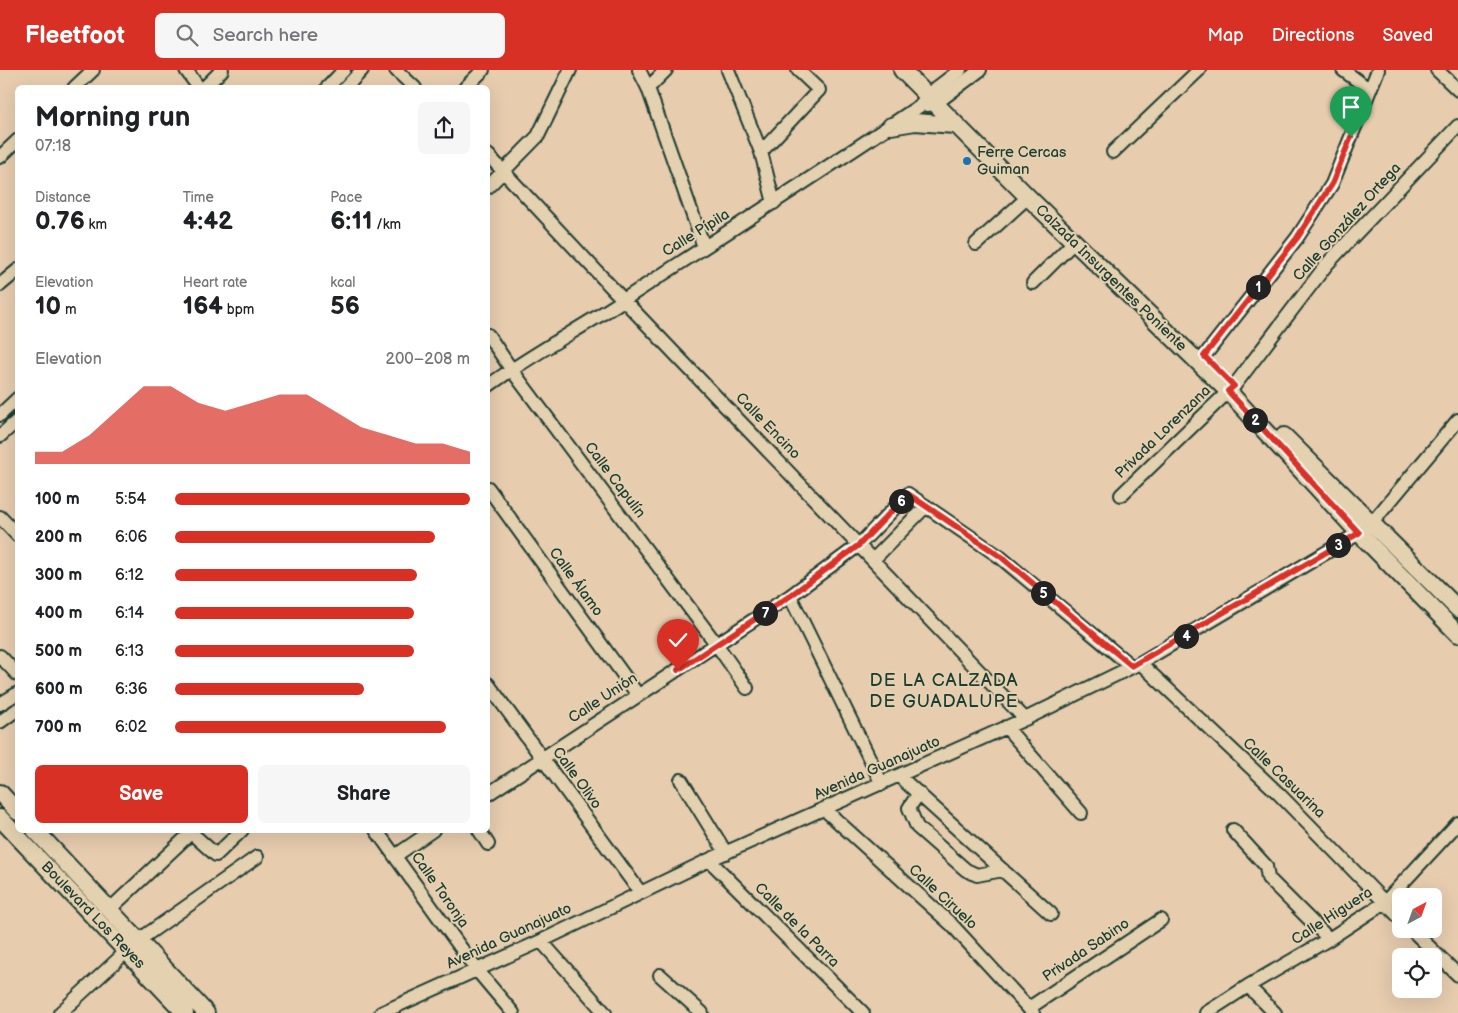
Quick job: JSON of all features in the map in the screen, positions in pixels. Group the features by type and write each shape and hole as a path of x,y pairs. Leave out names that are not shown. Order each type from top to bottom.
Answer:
{"main road":[{"name":"Calzada Insurgentes Poniente","path":"902,70 985,147 1231,389 1365,528"},
{"name":"Calzada Insurgentes Poniente","path":"916,70 932,99 955,125 985,147 1028,197 1201,360"},
{"path":"891,126 915,122 955,125"},
{"path":"1365,528 1458,609"},
{"path":"1365,528 1458,634"},
{"path":"0,793 15,809"},
{"name":"Boulevard Los Reyes","path":"0,818 15,831"},
{"name":"Boulevard Los Reyes","path":"17,833 80,889 133,945 206,1013"},
{"name":"Boulevard Los Reyes","path":"37,833 80,889 110,909 133,945 185,1013"}],"street":[{"path":"77,85 93,70"},
{"path":"186,70 197,85"},
{"path":"207,85 222,70"},
{"path":"330,85 344,70"},
{"path":"348,85 362,70"},
{"path":"396,70 412,85"},
{"path":"469,85 483,70"},
{"path":"490,184 538,136 570,70"},
{"path":"640,70 704,247"},
{"path":"648,88 666,70"},
{"path":"728,70 761,152 774,203"},
{"path":"761,152 819,90 798,70"},
{"name":"Calle Pípila","path":"932,99 960,70"},
{"name":"Calle Pípila","path":"490,385 511,369 624,299 932,99 980,70"},
{"path":"1113,152 1199,70"},
{"path":"1343,70 1370,90"},
{"path":"1201,360 1297,238 1332,184 1378,70"},
{"path":"1437,70 1458,90"},
{"name":"Calle González Ortega","path":"1231,389 1328,264 1458,126"},
{"path":"0,157 15,143"},
{"name":"Calle Encino","path":"490,157 1025,719"},
{"path":"976,244 1028,197"},
{"path":"1032,283 1074,242"},
{"path":"0,285 15,272"},
{"name":"Calle Capulín","path":"490,338 511,369 717,644 747,688"},
{"name":"Privada Lorenzana","path":"1121,495 1231,389"},
{"path":"0,415 15,401"},
{"name":"Avenida Guanajuato","path":"390,1011 640,892 1025,719 1136,665 1365,528 1458,420"},
{"path":"0,436 15,423"},
{"name":"Calle Álamo","path":"490,491 638,695"},
{"name":"Calle Unión","path":"490,793 790,596 859,545 908,494 926,506"},
{"path":"873,560 926,506"},
{"name":"Calle Casuarina","path":"926,506 1000,556 1136,665 1279,794 1392,911"},
{"path":"0,517 15,533"},
{"path":"790,596 882,784"},
{"path":"0,656 15,672"},
{"name":"Calle Olivo","path":"490,687 640,892"},
{"path":"0,704 15,695"},
{"path":"0,722 15,712"},
{"path":"1006,727 1081,813"},
{"path":"899,776 1051,914"},
{"path":"681,780 726,853"},
{"path":"919,793 909,808 917,827 966,870 977,875 1003,870"},
{"name":"Calle Ciruelo","path":"824,809 952,925 1031,1010"},
{"name":"Calle Higuera","path":"1206,1013 1384,903 1458,823"},
{"path":"1233,830 1266,866 1268,878 1329,938"},
{"path":"110,909 189,833"},
{"path":"193,833 216,855 239,833"},
{"name":"Calle Toronja","path":"378,833 476,969 513,1013"},
{"path":"395,856 429,833"},
{"path":"481,833 488,844"},
{"path":"60,1013 133,945 257,856"},
{"name":"Calle de la Parra","path":"709,860 863,1013"},
{"name":"Privada Sabino","path":"1031,1010 1161,920"},
{"path":"1420,938 1458,975"},
{"path":"540,941 605,1013"},
{"path":"660,975 702,1013"},
{"path":"1248,986 1275,1013"}],"place":[{"name":"Ferre Cercas Guiman","path":"967,161"}],"district":[{"name":"DE LA CALZADA DE GUADALUPE","path":"944,690"}],"route":[{"path":"678,670 790,596 859,545 908,494 1000,556 1132,666 1359,533 1228,391 1234,386 1204,356 1297,238 1332,184 1351,137"}]}
